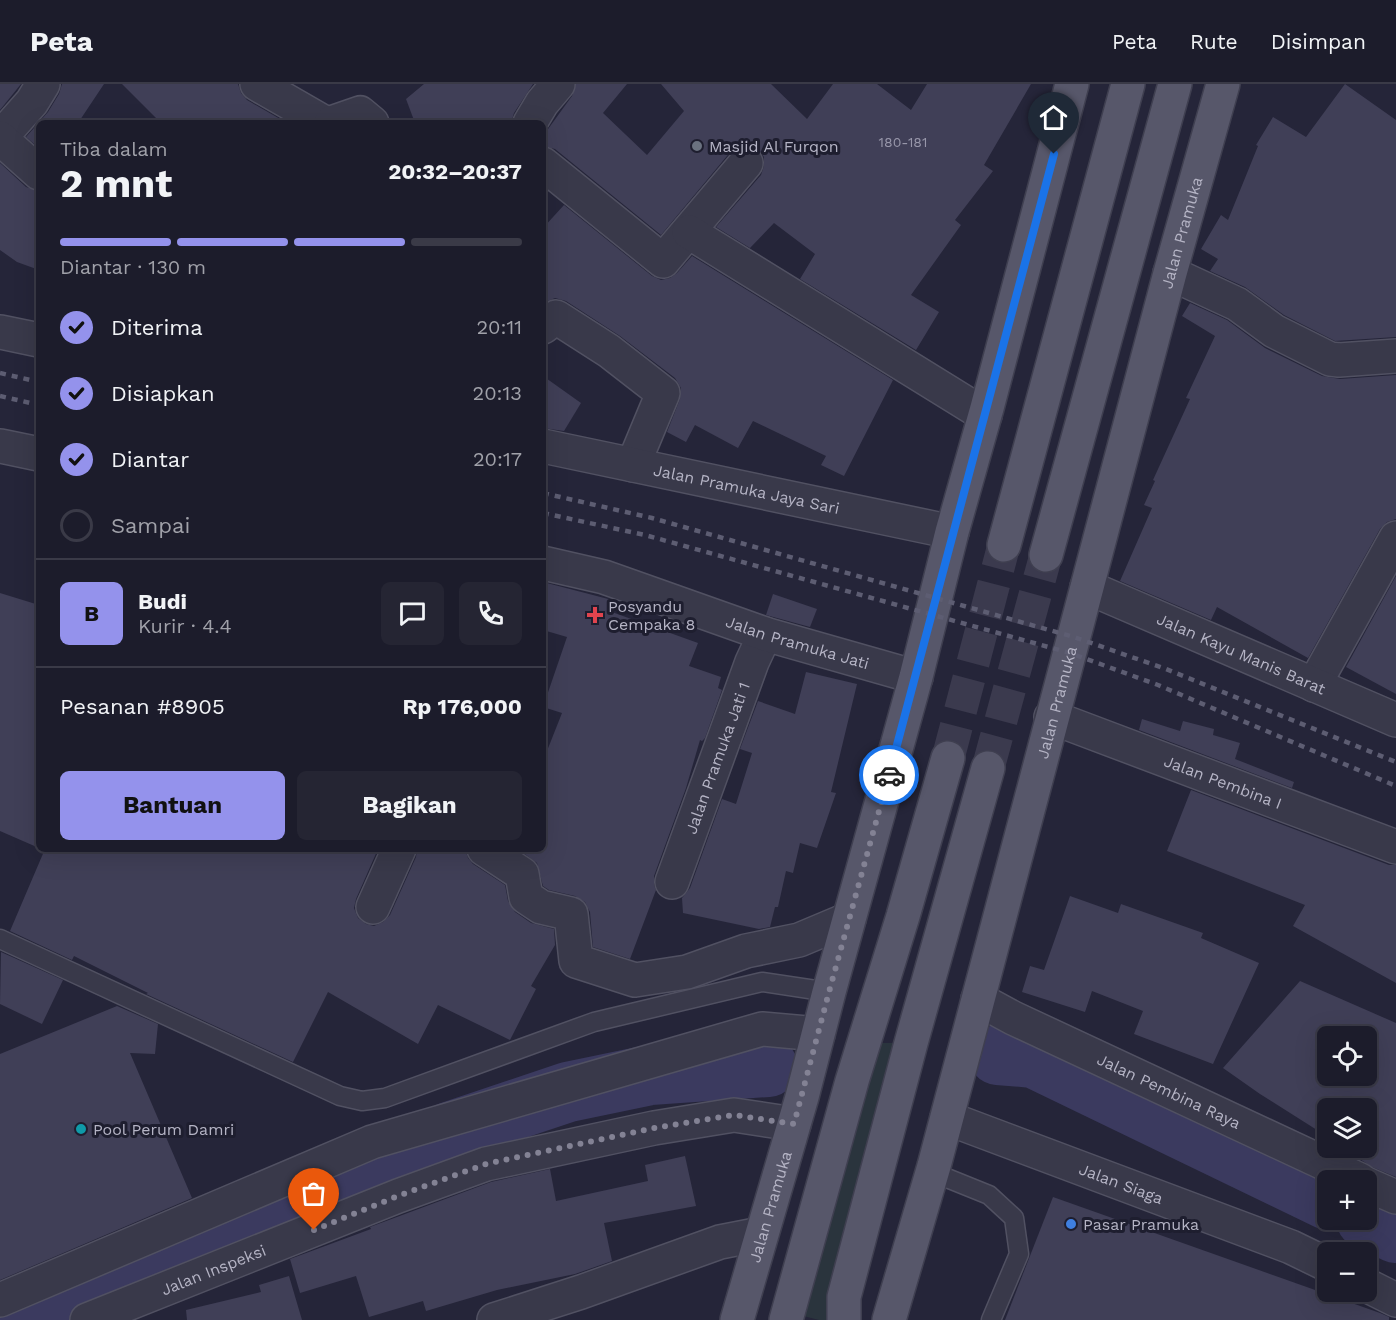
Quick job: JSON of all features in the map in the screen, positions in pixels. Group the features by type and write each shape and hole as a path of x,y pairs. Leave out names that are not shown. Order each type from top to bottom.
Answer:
{"main road":[{"name":"Jalan Pramuka","path":"737,1320 795,1122 916,677 952,532 1072,84"},
{"path":"1004,545 1128,84"},
{"path":"1046,555 1175,84"},
{"name":"Jalan Pramuka","path":"890,1320 932,1172 1051,717 1223,84"},
{"path":"786,1320 863,1042 903,916 948,758"},
{"path":"844,1320 844,1297 918,1016 988,768"},
{"path":"795,1122 807,1246"}],"street":[{"path":"36,170 0,138 32,102 44,84"},
{"path":"257,84 320,120"},
{"path":"532,120 547,96 558,84"},
{"path":"340,120 360,113 368,120"},
{"path":"546,166 663,261 746,163"},
{"path":"689,232 985,415"},
{"path":"1170,273 1237,304 1274,331 1330,359 1396,356"},
{"path":"546,325 556,317 609,351 663,393 633,465"},
{"path":"0,332 36,339"},
{"path":"0,446 36,453"},
{"name":"Jalan Pramuka Jaya Sari","path":"546,447 952,532"},
{"path":"1314,685 1396,538"},
{"name":"Jalan Pramuka Jati","path":"546,564 604,577 765,634 916,677"},
{"name":"Jalan Kayu Manis Barat","path":"1087,587 1396,720"},
{"name":"Jalan Pramuka Jati 1","path":"672,882 752,662 765,634"},
{"name":"Jalan Pembina I","path":"1051,717 1396,847"},
{"path":"373,907 398,852"},
{"path":"489,852 522,873 526,897 542,907 571,914 576,961 634,980 687,972 746,951 799,940 849,919"},
{"name":"Jalan Pembina Raya","path":"975,1012 1013,1018 1339,1170"},
{"path":"0,1300 372,1142 762,1029 817,1039"},
{"name":"Jalan Siaga","path":"950,1104 1317,1260"},
{"name":"Jalan Inspeksi","path":"87,1320 398,1196 486,1164 654,1128 734,1115 795,1122"},
{"path":"1377,1189 1396,1197"},
{"path":"494,1320 720,1242 761,1234"},
{"path":"1377,1290 1396,1300"}],"lane":[{"path":"0,939 340,1096 362,1101 385,1098 594,1022 762,982 829,992"},
{"path":"932,1172 989,1195 1014,1218 1019,1254 991,1320"}],"shaded area":[{"path":"865,1043 909,1043 843,1320 819,1320 788,1312"}],"building":[{"path":"0,84 21,84 0,110"},
{"path":"62,84 104,84 80,120 41,120 59,94"},
{"path":"122,84 238,84 247,100 282,120 158,120"},
{"path":"424,84 533,84 512,120 414,120 406,99"},
{"path":"576,84 627,84 603,113 647,155 684,111 661,84 771,84 807,119 833,84 877,84 911,110 927,84 1031,84 984,165 993,171 955,220 961,225 911,295 939,312 916,350 800,279 815,254 774,223 750,248 716,227 761,175 764,157 758,148 749,145 739,146 732,150 661,235 555,149 546,147 546,132 572,96"},
{"path":"1345,84 1396,120 1396,337 1335,341 1284,315 1245,287 1210,271 1218,259 1201,249 1221,215 1228,220 1258,146 1256,145 1273,117 1306,137"},
{"path":"36,126 36,145 26,137"},
{"path":"0,163 26,187 36,190 36,269 17,262 0,250"},
{"path":"564,205 652,276 661,280 677,273 692,256 893,380 844,476 821,465 826,456 753,421 738,448 695,425 686,442 667,432 680,399 681,388 675,378 620,336 566,301 555,298 546,302 546,225"},
{"path":"1190,303 1227,320 1265,348 1322,376 1340,379 1396,375 1396,519 1387,522 1380,529 1308,658 1217,607 1211,620 1120,581 1152,508 1144,505 1155,481 1153,480 1190,399 1186,398 1215,336 1182,316"},
{"path":"546,378 581,403 564,431 546,428"},
{"path":"1396,576 1396,694 1346,667"},
{"path":"546,583 612,600 609,611 698,643 689,666 721,677 718,688 722,690 705,738 700,740 686,788 654,876 656,890 630,959 593,947 590,912 585,902 575,896 549,890 543,886 537,863 522,852 546,852 546,753 562,713 546,708 546,698 567,637 546,631"},
{"path":"0,593 36,604 36,847 0,831"},
{"path":"773,594 817,609 810,627 766,615"},
{"path":"806,672 857,684 831,792 836,793 817,848 800,843 793,873 786,871 778,907 775,907 770,927 759,929 683,913 682,898 690,888 722,799 736,804 752,753 740,749 758,701 795,714"},
{"path":"1142,719 1180,731 1183,721 1214,729 1213,735 1240,743 1235,759 1294,782 1292,788 1139,730"},
{"path":"1191,790 1389,865 1396,865 1396,983 1293,926 1305,905 1167,851"},
{"path":"44,852 377,852 354,908 358,918 374,926 383,922 390,915 417,852 466,852 473,864 505,885 508,901 515,912 531,923 554,929 555,945 531,986 536,989 510,1040 438,1005 418,1044 328,992 293,1062 146,994 148,993 74,956 72,960 10,931"},
{"path":"1070,896 1118,913 1121,904 1203,933 1201,938 1259,963 1213,1064 1134,1034 1143,1011 1092,991 1085,1012 1022,992 1030,966 1044,970"},
{"path":"1,952 63,980 42,1024 0,1004"},
{"path":"1300,981 1396,1023 1396,1177 1372,1167 1358,1158 1377,1158 1377,1098 1317,1098 1317,1130 1223,1068"},
{"name":"Pool Perum Damri","path":"117,1006 158,1024 155,1054 130,1053 192,1198 0,1280 0,1054"},
{"path":"685,1156 696,1206 604,1223 612,1261 575,1274 497,1290 426,1311 423,1301 369,1317 356,1276 300,1293 290,1259 491,1182 550,1169 556,1201 648,1181 645,1165"},
{"name":"Pasar Pramuka","path":"1053,1197 1317,1291 1317,1302 1349,1302 1389,1317 1389,1320 1005,1320"},
{"path":"289,1276 302,1320 187,1320 186,1310 261,1292 259,1285"}],"waterway":[{"path":"998,1055 1034,1058 1317,1195"},
{"path":"0,1319 170,1256 357,1178 449,1132 568,1092 650,1075 768,1067"},
{"path":"1377,1224 1396,1233"}],"tunnel":[{"path":"948,758 1004,545"},
{"path":"988,768 1046,555"}],"railway":[{"path":"0,373 36,381"},
{"path":"0,396 36,404"},
{"path":"546,494 652,518 1074,637 1166,669 1396,762"},
{"path":"546,514 645,535 1070,653 1158,685 1396,786"}],"way so far":[{"path":"314,1230 486,1164 654,1128 734,1115 794,1124 889,775"}],"place":[{"name":"Masjid Al Furqon","path":"697,146"},
{"name":"Posyandu Cempaka 8","path":"595,615"},
{"name":"Pool Perum Damri","path":"81,1129"},
{"name":"Pasar Pramuka","path":"1071,1224"}],"route":[{"path":"889,775 1054,154"}]}
